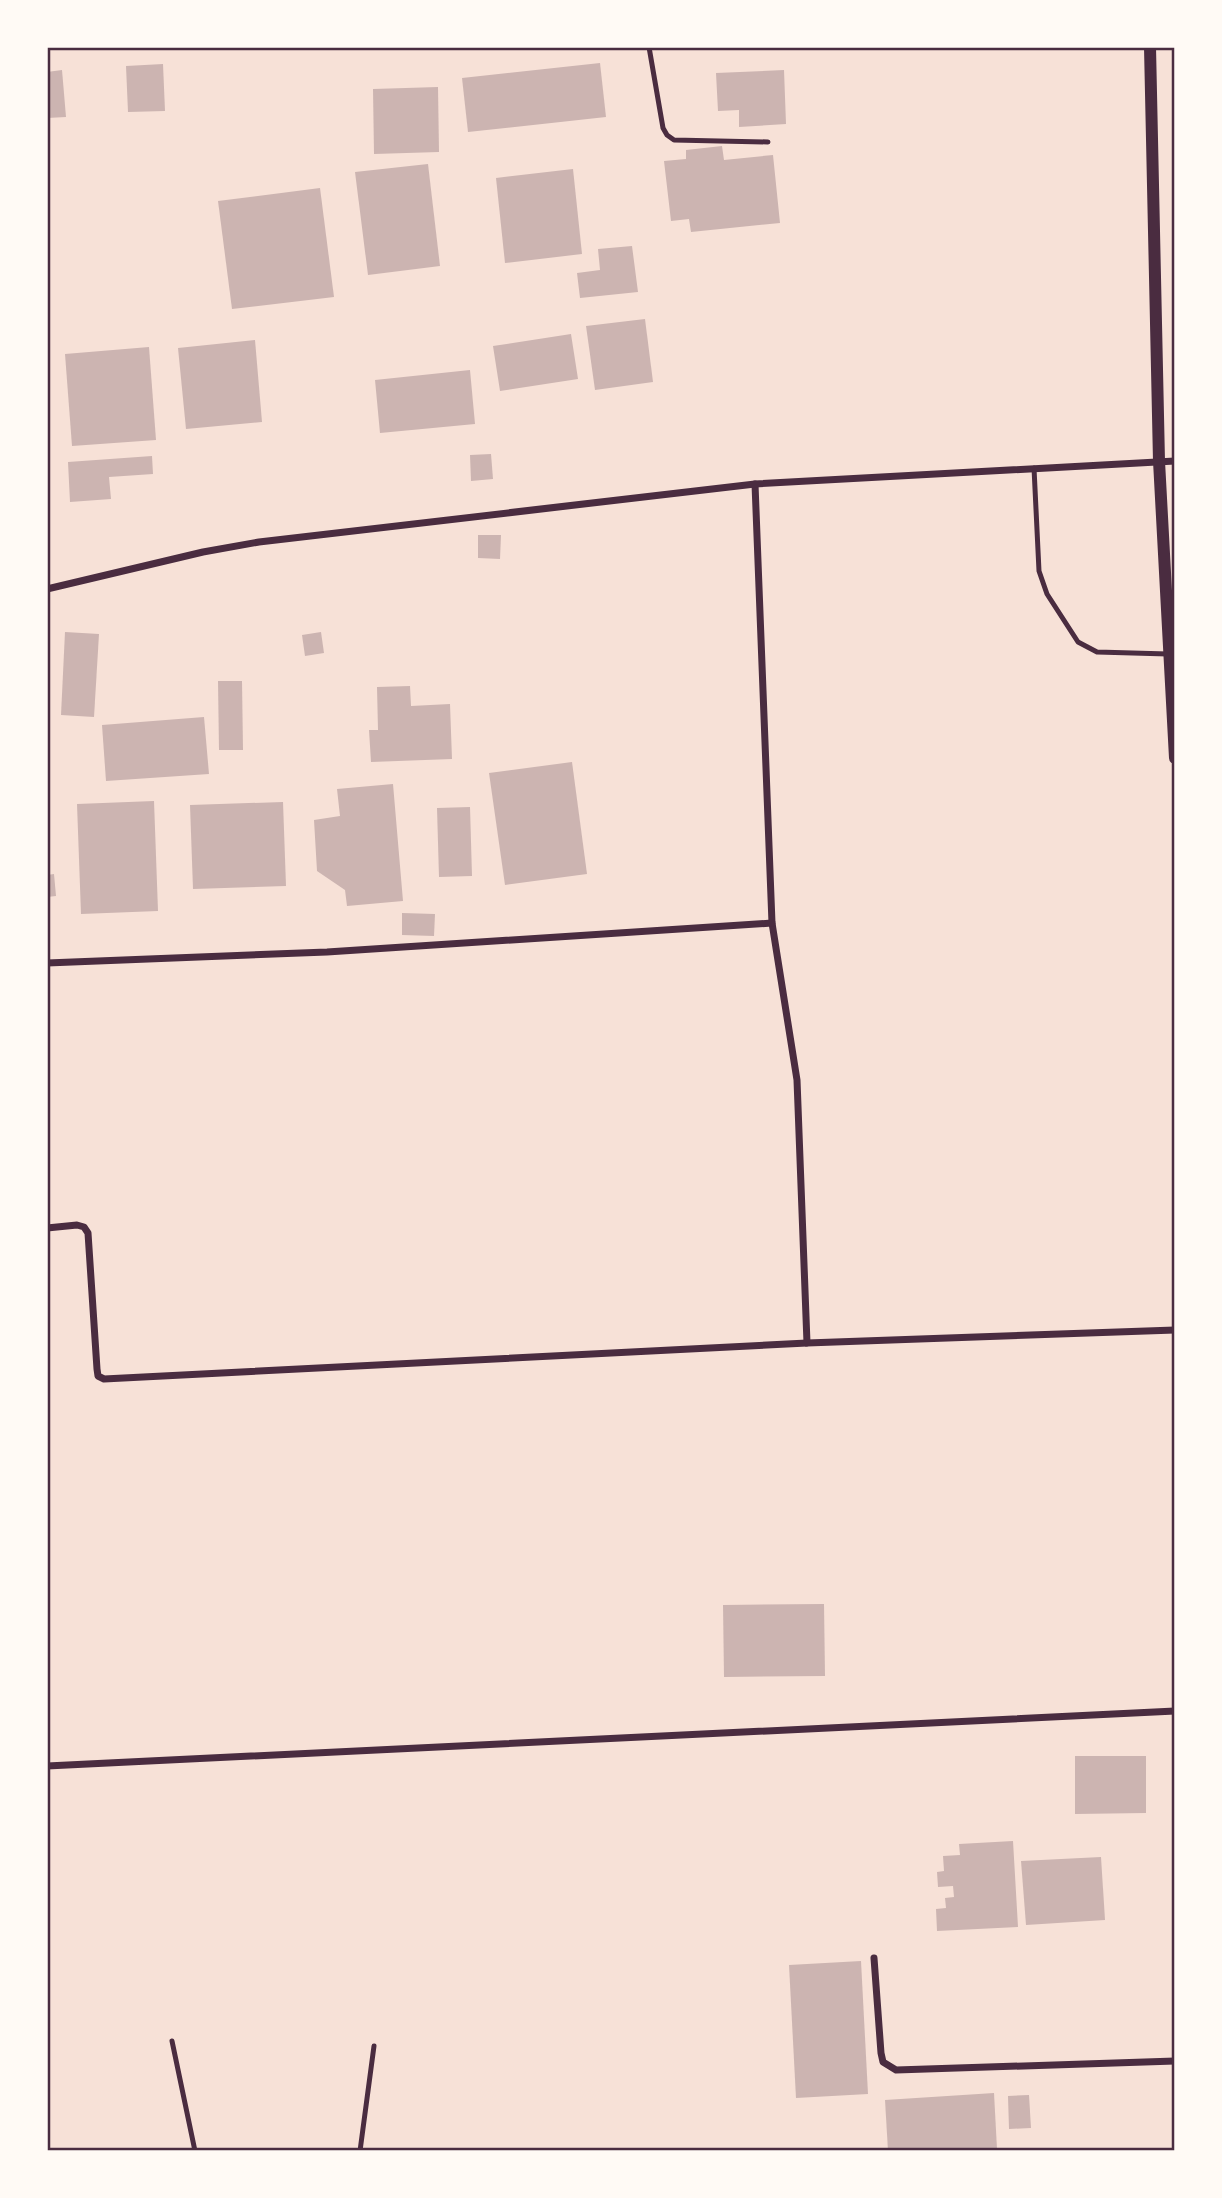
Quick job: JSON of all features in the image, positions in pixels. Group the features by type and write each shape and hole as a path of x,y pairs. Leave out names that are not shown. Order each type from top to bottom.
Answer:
{"street":[{"path":"1150,47 1159,461 1175,758"},
{"path":"47,589 203,552 259,542 755,484 1175,461"},
{"path":"755,484 772,923 797,1080 807,1343"},
{"path":"47,963 327,952 772,923"},
{"path":"47,1228 77,1225 84,1227 88,1233 98,1376 111,1380 807,1343 1175,1329"},
{"path":"47,1766 1175,1710"},
{"path":"873,1958 881,2053 883,2062 896,2070 1175,2061"}],"lane":[{"path":"649,47 663,128 667,135 674,140 768,142"},
{"path":"1034,468 1039,571 1047,594 1078,642 1097,652 1169,654"},
{"path":"172,2041 195,2151"},
{"path":"360,2151 374,2046"}],"building":[{"path":"600,63 606,117 468,132 462,78"},
{"path":"163,64 165,111 128,112 126,66"},
{"path":"62,70 66,117 47,118 47,72"},
{"path":"784,70 786,124 739,127 739,110 718,111 716,73"},
{"path":"438,87 439,152 374,154 373,89"},
{"path":"722,146 724,160 773,155 780,223 691,232 689,219 671,221 664,161 686,159 686,150"},
{"path":"428,164 440,266 368,275 355,172"},
{"path":"573,169 582,254 505,263 496,178"},
{"path":"320,188 334,297 232,309 218,201"},
{"path":"632,246 638,292 580,298 577,273 600,270 598,249"},
{"path":"645,319 653,382 595,390 586,326"},
{"path":"571,334 578,379 500,391 493,346"},
{"path":"255,340 262,422 186,429 178,348"},
{"path":"149,347 156,440 72,446 65,354"},
{"path":"470,370 475,424 380,433 375,380"},
{"path":"491,454 493,479 471,481 470,455"},
{"path":"152,456 153,474 109,477 111,499 70,502 68,462"},
{"path":"478,535 501,535 500,559 478,558"},
{"path":"65,632 99,634 94,717 61,715"},
{"path":"321,632 324,653 305,656 302,635"},
{"path":"218,681 242,681 243,750 219,750"},
{"path":"410,686 411,706 450,704 452,759 371,762 369,730 378,730 377,687"},
{"path":"204,717 209,774 106,781 102,725"},
{"path":"572,762 587,874 505,885 489,773"},
{"path":"393,784 403,901 347,906 345,890 317,871 314,820 340,816 337,789"},
{"path":"154,801 158,911 81,914 77,804"},
{"path":"283,802 286,886 193,889 190,805"},
{"path":"470,807 472,876 439,877 437,808"},
{"path":"54,874 56,896 47,897 47,875"},
{"path":"402,913 435,914 434,936 402,935"},
{"path":"824,1604 825,1676 724,1677 723,1605"},
{"path":"1075,1756 1146,1756 1146,1813 1075,1814"},
{"path":"1013,1841 1018,1927 937,1931 936,1909 946,1908 945,1898 954,1897 953,1886 938,1887 937,1872 944,1871 943,1856 960,1855 959,1844"},
{"path":"1101,1857 1105,1920 1026,1925 1021,1861"},
{"path":"861,1961 868,2094 796,2098 789,1965"},
{"path":"994,2093 997,2149 888,2151 885,2100"},
{"path":"1029,2095 1031,2128 1009,2129 1008,2096"}]}
